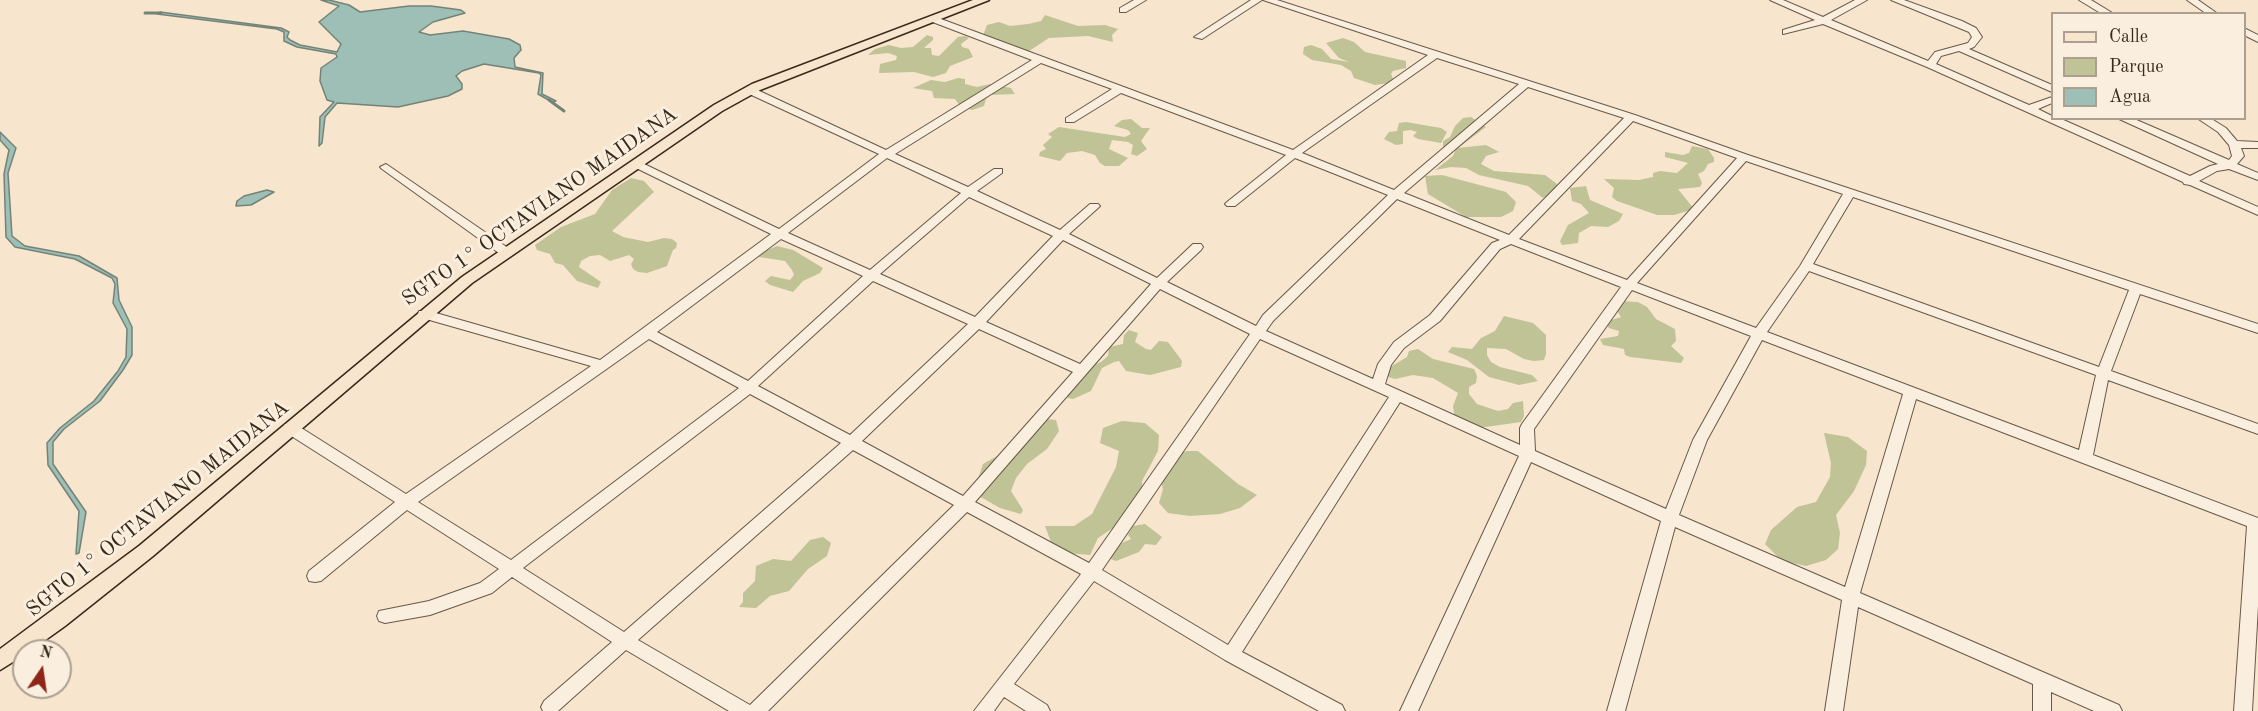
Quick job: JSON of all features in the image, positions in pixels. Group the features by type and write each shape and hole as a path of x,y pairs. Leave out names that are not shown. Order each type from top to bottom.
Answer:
{"main road":[{"name":"SGTO 1° OCTAVIANO MAIDANA","path":"0,661 58,620 146,551 424,314 507,253 718,108 748,90 983,0"}],"street":[{"path":"1123,10 1142,0"},
{"path":"1199,37 1257,0"},
{"path":"1268,0 1527,82 2258,329"},
{"path":"1775,0 2051,118"},
{"path":"1786,32 1822,21 1862,0"},
{"path":"1896,0 1973,30 1977,37 1971,45 1938,54 1930,65"},
{"path":"2084,0 2106,12"},
{"path":"2192,0 2211,12"},
{"path":"933,19 1294,153 1511,240 2257,524 2243,711"},
{"path":"1959,48 2051,88"},
{"path":"1231,204 1294,153 1436,54"},
{"path":"315,576 406,502 648,333 885,155 1040,59"},
{"path":"983,711 1092,572 1268,318 1395,195 1527,82"},
{"path":"1070,120 1121,88"},
{"path":"748,90 967,194 1061,235 1259,333 1528,452 1670,518 2113,711"},
{"path":"2029,108 2051,100"},
{"path":"1377,386 1385,364 1399,345 1435,318 1496,246 1511,240 1631,117"},
{"path":"2055,120 2188,182 2258,211"},
{"path":"2127,120 2258,177"},
{"path":"2188,182 2214,168 2231,165 2238,156 2234,144 2222,130 2205,120"},
{"path":"2234,144 2258,145"},
{"path":"1409,711 1528,452 1527,428 1629,285 1744,157"},
{"path":"636,164 780,234 1082,370"},
{"path":"386,167 507,253"},
{"path":"385,616 430,608 486,588 513,569 748,388 873,274 967,194 998,171"},
{"path":"1616,711 1670,518 1700,440 1758,335 1806,266 1850,192"},
{"path":"550,707 851,443 978,322 1061,235 1094,206"},
{"path":"756,711 965,504 1158,284 1197,247"},
{"path":"1806,266 2258,429"},
{"path":"2085,458 2103,373 2136,287"},
{"path":"424,314 602,365"},
{"path":"648,333 1092,572 1231,655 1336,711"},
{"path":"1834,711 1851,596 1911,391"},
{"path":"1231,655 1397,395"},
{"path":"290,428 625,641 745,711"},
{"path":"2042,681 2042,711"},
{"path":"1002,686 1041,711"}],"green space":[{"path":"1045,15 1078,26 1105,25 1118,29 1112,35 1113,42 1088,36 1049,38 1023,55 982,38 987,25 999,22 1010,26 1028,24 1041,21"},
{"path":"927,35 933,37 933,40 924,48 931,48 932,55 939,56 958,37 965,36 969,38 961,44 962,47 969,49 973,57 950,66 946,73 933,77 914,72 879,73 880,64 896,60 897,56 888,53 868,55 875,49 889,45 901,48 913,47"},
{"path":"1343,38 1354,42 1365,52 1406,61 1406,68 1393,71 1391,74 1394,81 1375,85 1354,78 1351,71 1341,65 1312,60 1303,54 1304,47 1311,45 1322,49 1331,59 1349,62 1339,58 1326,43"},
{"path":"958,78 965,79 965,84 977,87 990,84 1011,88 1015,94 991,95 986,99 984,106 972,110 960,106 955,99 934,98 932,91 913,88 931,80 945,82"},
{"path":"1471,117 1486,127 1458,148 1486,145 1499,152 1486,156 1481,164 1494,171 1545,175 1557,184 1554,192 1543,198 1528,186 1479,175 1466,168 1451,167 1435,170 1453,156 1456,149 1443,151 1443,141 1450,137 1455,126 1463,118"},
{"path":"1131,119 1142,128 1150,128 1141,141 1147,149 1137,156 1131,154 1133,145 1112,140 1109,149 1128,158 1119,166 1105,166 1095,155 1082,151 1067,153 1060,161 1039,156 1040,152 1046,149 1043,145 1052,137 1048,134 1059,127 1125,137 1131,134 1128,130 1114,126 1122,120"},
{"path":"1406,122 1441,128 1447,132 1441,143 1418,139 1413,136 1417,132 1411,130 1403,131 1403,144 1396,145 1384,139 1389,132 1397,131 1399,123"},
{"path":"1692,146 1708,149 1714,158 1714,162 1708,164 1704,171 1698,174 1702,183 1700,187 1678,189 1694,209 1674,215 1657,215 1617,201 1612,197 1614,188 1604,179 1639,180 1653,177 1653,173 1660,171 1677,173 1688,163 1665,157 1665,152 1683,155 1689,153"},
{"path":"1442,175 1506,192 1516,202 1513,211 1501,217 1466,217 1428,194 1425,176"},
{"path":"631,178 644,181 654,192 612,231 623,237 648,242 664,238 672,239 677,243 667,266 647,273 638,272 633,269 631,264 634,259 629,255 610,261 600,255 590,256 581,261 579,267 601,282 598,288 577,281 563,265 555,263 550,254 537,250 535,245 561,227 595,214 612,190"},
{"path":"1586,186 1590,200 1623,214 1619,221 1608,227 1591,226 1579,233 1578,243 1562,245 1560,241 1568,225 1589,213 1581,204 1572,201 1570,188"},
{"path":"777,246 793,250 823,268 820,273 803,281 793,292 770,285 765,281 771,276 790,280 794,275 792,270 785,261 753,256"},
{"path":"1618,301 1638,302 1647,307 1656,319 1675,329 1676,341 1671,346 1684,358 1681,363 1630,357 1625,355 1624,349 1603,345 1600,339 1618,336 1619,331 1609,328 1605,322 1621,317 1617,311"},
{"path":"1504,316 1533,323 1546,335 1544,360 1524,359 1506,349 1487,348 1487,355 1491,362 1500,367 1532,375 1538,381 1519,385 1489,377 1467,360 1448,352 1452,347 1472,349 1481,338 1495,331"},
{"path":"1129,330 1138,333 1135,342 1146,349 1151,350 1159,341 1168,342 1182,361 1181,367 1150,375 1126,371 1119,361 1114,362 1102,368 1091,391 1073,399 1068,398 1065,385 1074,366 1083,363 1092,366 1101,362 1108,356 1109,347 1123,344 1124,335"},
{"path":"1418,349 1433,359 1474,369 1477,376 1476,383 1469,387 1469,394 1477,404 1498,411 1508,409 1513,403 1523,401 1524,416 1521,422 1471,429 1455,420 1453,406 1458,393 1433,378 1413,375 1395,379 1385,376 1385,370 1407,357 1409,351"},
{"path":"1046,419 1056,420 1059,431 1047,449 1027,464 1016,478 1011,491 1023,510 1021,514 1000,508 979,496 975,488 983,464 1006,451"},
{"path":"1122,421 1145,423 1159,435 1158,451 1142,481 1143,498 1126,509 1116,526 1098,538 1090,555 1067,553 1051,542 1045,526 1074,526 1092,514 1116,467 1119,451 1100,443 1103,428"},
{"path":"1824,433 1848,437 1867,451 1866,465 1854,491 1836,515 1840,533 1838,549 1826,560 1806,566 1782,561 1765,544 1771,530 1797,507 1816,502 1830,477 1831,463"},
{"path":"1198,451 1238,484 1257,495 1240,508 1220,514 1190,516 1168,513 1159,503 1163,489 1161,481 1176,454"},
{"path":"1145,524 1162,537 1156,545 1145,544 1139,552 1116,561 1106,557 1111,548 1131,539 1128,535 1133,526"},
{"path":"823,537 831,543 827,556 808,569 789,591 770,596 756,608 739,607 743,602 743,593 755,581 756,566 773,559 791,561 810,540"}],"water":[{"path":"321,0 349,5 360,12 409,6 461,10 465,13 433,22 419,32 430,35 463,31 509,39 520,45 521,50 514,58 515,67 543,73 542,94 556,101 552,102 538,94 541,75 539,73 484,64 462,71 456,76 462,84 462,89 448,96 398,107 337,103 325,117 322,143 319,146 320,117 334,102 327,100 320,81 321,68 337,57 336,54 297,47 284,41 284,32 277,29 157,14 160,12 281,28 289,32 287,37 290,40 300,45 337,52 341,44 319,22 339,6"},
{"path":"0,132 16,148 8,173 12,236 25,246 79,256 117,278 119,300 132,327 132,355 123,370 100,401 64,429 53,442 53,464 86,512 79,553 76,554 79,511 48,465 47,443 60,428 94,401 118,371 126,357 127,329 113,303 115,284 112,278 75,259 15,247 6,237 4,174 9,150 0,140"},
{"path":"267,190 274,192 251,205 236,206 237,201 244,196"}],"waterway":[{"path":"145,13 161,13"},
{"path":"549,100 564,111"}]}
